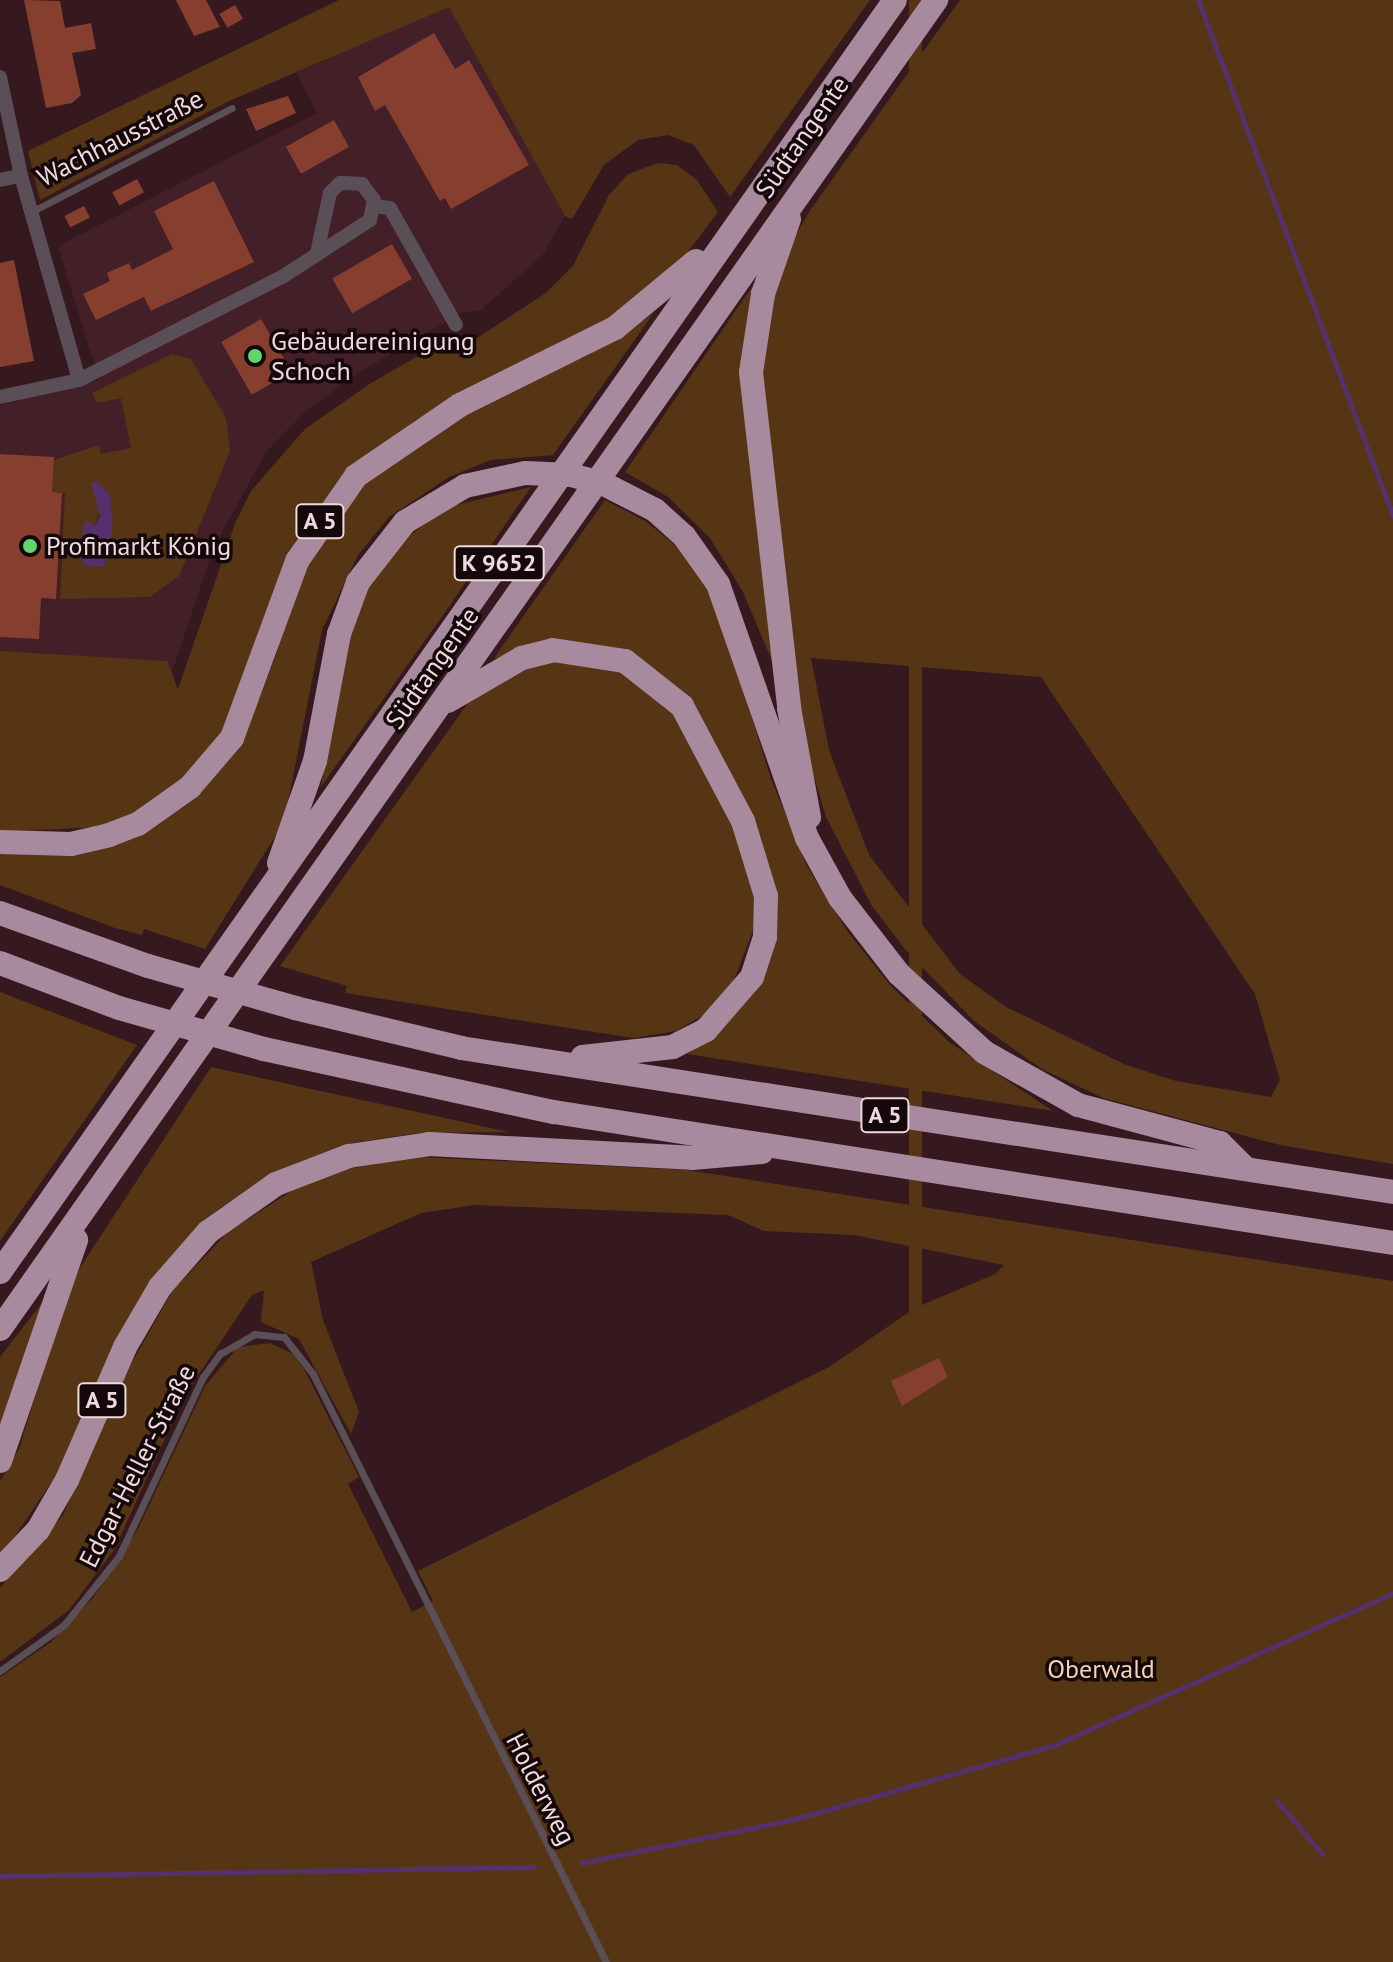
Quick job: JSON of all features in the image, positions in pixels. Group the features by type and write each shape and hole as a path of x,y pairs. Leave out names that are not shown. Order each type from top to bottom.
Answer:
{"highway":[{"name":"Südtangente","path":"0,1272 269,892 727,233 895,0"},
{"name":"Südtangente","path":"0,1329 88,1208 801,187 936,0"},
{"path":"801,187 763,294 751,372 789,708 820,861 840,898 899,974 984,1052 1078,1105 1220,1143 1245,1168"},
{"name":"A 5","path":"0,842 71,844 109,835 138,824 190,787 232,738 297,561 356,476 447,412 615,328 727,233"},
{"name":"K 9652","path":"269,892 315,761 339,634 358,582 405,522 465,486 500,476 557,473 604,484 655,510 699,554 729,606 791,803 820,861"},
{"name":"A 5","path":"439,707 522,658 553,650 603,654 646,672 697,727 743,821 766,896 765,937 752,977 706,1030 638,1055 525,1059"},
{"name":"A 5","path":"0,913 148,966 400,1036 525,1059 1393,1192"},
{"name":"A 5","path":"0,963 119,1008 264,1049 554,1112 1393,1243"},
{"name":"A 5","path":"0,1570 38,1530 67,1480 125,1347 160,1287 208,1232 276,1184 340,1159 429,1144 692,1158 802,1149"},
{"name":"K 9652","path":"0,1461 88,1208"}],"street":[{"name":"Wachhausstraße","path":"0,77 21,176 79,380"},
{"name":"Wachhausstraße","path":"0,180 21,176"},
{"path":"317,253 325,208 340,183 362,184 375,206"},
{"path":"0,397 79,380 317,253 370,220 375,206"},
{"path":"375,206 390,208 456,325"}],"lane":[{"name":"Wachhausstraße","path":"31,212 232,108"},
{"name":"Edgar-Heller-Straße","path":"0,1671 64,1625 95,1589 142,1511 203,1377 236,1343 265,1333 289,1341 313,1374 444,1632"},
{"name":"Holderweg","path":"444,1632 606,1962"}],"shaded area":[{"path":"449,6 565,216 542,256 481,310 461,313 358,373 304,413 266,452 214,547 170,678 0,670 0,405 99,380 58,246 317,113 296,73"},
{"path":"97,481 110,495 113,526 104,567 86,566 80,558 88,549 81,544 85,520 95,526 100,516 91,483"}],"green space":[{"path":"339,0 870,0 730,197 694,145 668,135 638,140 604,165 572,219 565,216 449,7 229,101 40,200 28,151"},
{"path":"909,0 922,0 922,1581 909,1581"},
{"path":"960,0 1393,0 1393,1164 1280,1145 1103,1098 1042,1069 974,1021 905,949 872,906 826,817 806,749 763,415 762,335 793,240 809,212","holes":["811,658 1041,677 1255,994 1280,1080 1271,1097 1176,1081 1126,1065 1006,1007 960,974 869,855 829,750"]},
{"path":"658,163 677,165 697,180 718,212 681,261 620,316 416,420 346,473 290,554 230,724 191,775 131,815 99,827 0,832 0,651 167,661 178,689 236,521 251,491 305,429 371,383 443,342 471,342 546,293 573,266 609,195 628,174"},
{"path":"756,281 775,668 743,592 710,538 668,497 625,472"},
{"path":"653,314 553,455 491,460 449,477 389,517 358,555 322,630 284,822 205,949 144,929 142,935 115,928 0,885 0,849 105,843 244,737 277,653 292,590 341,500 486,400 587,356"},
{"path":"172,354 191,359 226,418 230,451 179,576 150,597 60,599 65,493 52,492 54,460 99,445 101,454 131,448 121,398 97,403 92,393","holes":["95,494 113,526 86,566 80,558 88,549 88,524 95,526 101,506"]},
{"path":"531,487 321,787 345,632 384,555 447,507"},
{"path":"605,500 647,522 687,555 717,605 771,779 807,866 848,932 890,985 949,1042 1053,1111 687,1054 716,1034 749,995 777,903 647,663 494,658"},
{"path":"566,659 629,674 670,704 723,803 753,875 757,920 732,985 704,1015 676,1031 633,1038 345,993 347,986 280,966 468,703 510,672"},
{"path":"0,992 137,1045 0,1241"},
{"path":"211,1067 509,1132 418,1133 353,1143 297,1163 221,1207 192,1233 135,1306 65,1462 0,1558 0,1481 19,1449 70,1283"},
{"name":"Oberwald","path":"418,1157 687,1170 1393,1281 1393,1962 0,1962 0,1677 51,1642 93,1598 138,1529 205,1386 238,1347 270,1343 293,1354 305,1371 359,1477 348,1484 412,1612 433,1601 418,1571 829,1367 915,1308 995,1274 1004,1265 854,1235 764,1231 728,1215 475,1205 421,1213 311,1262 323,1320 359,1412 351,1434 299,1339 261,1322 264,1290 252,1295 185,1395 114,1550 69,1610 0,1662 0,1588 63,1515 131,1364 173,1290 228,1232 296,1188 347,1169"},
{"path":"42,1306 0,1445 0,1357"}],"building":[{"path":"24,0 60,1 65,28 91,23 96,49 72,53 81,95 72,103 46,108"},
{"path":"176,0 206,0 220,27 194,36"},
{"path":"235,5 243,19 227,28 219,14"},
{"path":"434,33 455,69 469,60 529,165 451,209 445,198 440,201 385,105 375,111 358,77"},
{"path":"288,96 296,113 256,131 246,109"},
{"path":"334,120 349,147 301,174 286,147"},
{"path":"137,179 144,192 119,205 112,192"},
{"path":"214,181 254,262 151,311 144,297 96,320 83,294 110,281 107,273 129,263 132,270 173,249 154,211"},
{"path":"84,206 90,218 70,228 64,216"},
{"path":"392,244 412,279 352,313 332,278"},
{"path":"14,260 34,361 0,367 0,263"},
{"path":"261,319 292,372 252,395 221,342"},
{"name":"Profimarkt König","path":"0,454 54,457 52,492 62,493 56,599 41,598 39,639 0,637"},
{"path":"939,1358 948,1377 902,1406 891,1381"}],"waterway":[{"path":"1198,0 1393,516"},
{"path":"581,1863 795,1819 1055,1745 1393,1593"},
{"path":"1277,1801 1322,1854"},
{"path":"0,1876 534,1867"}],"place":[{"name":"Gebäudereinigung Schoch","path":"255,356"},
{"name":"Profimarkt König","path":"30,546"}]}
